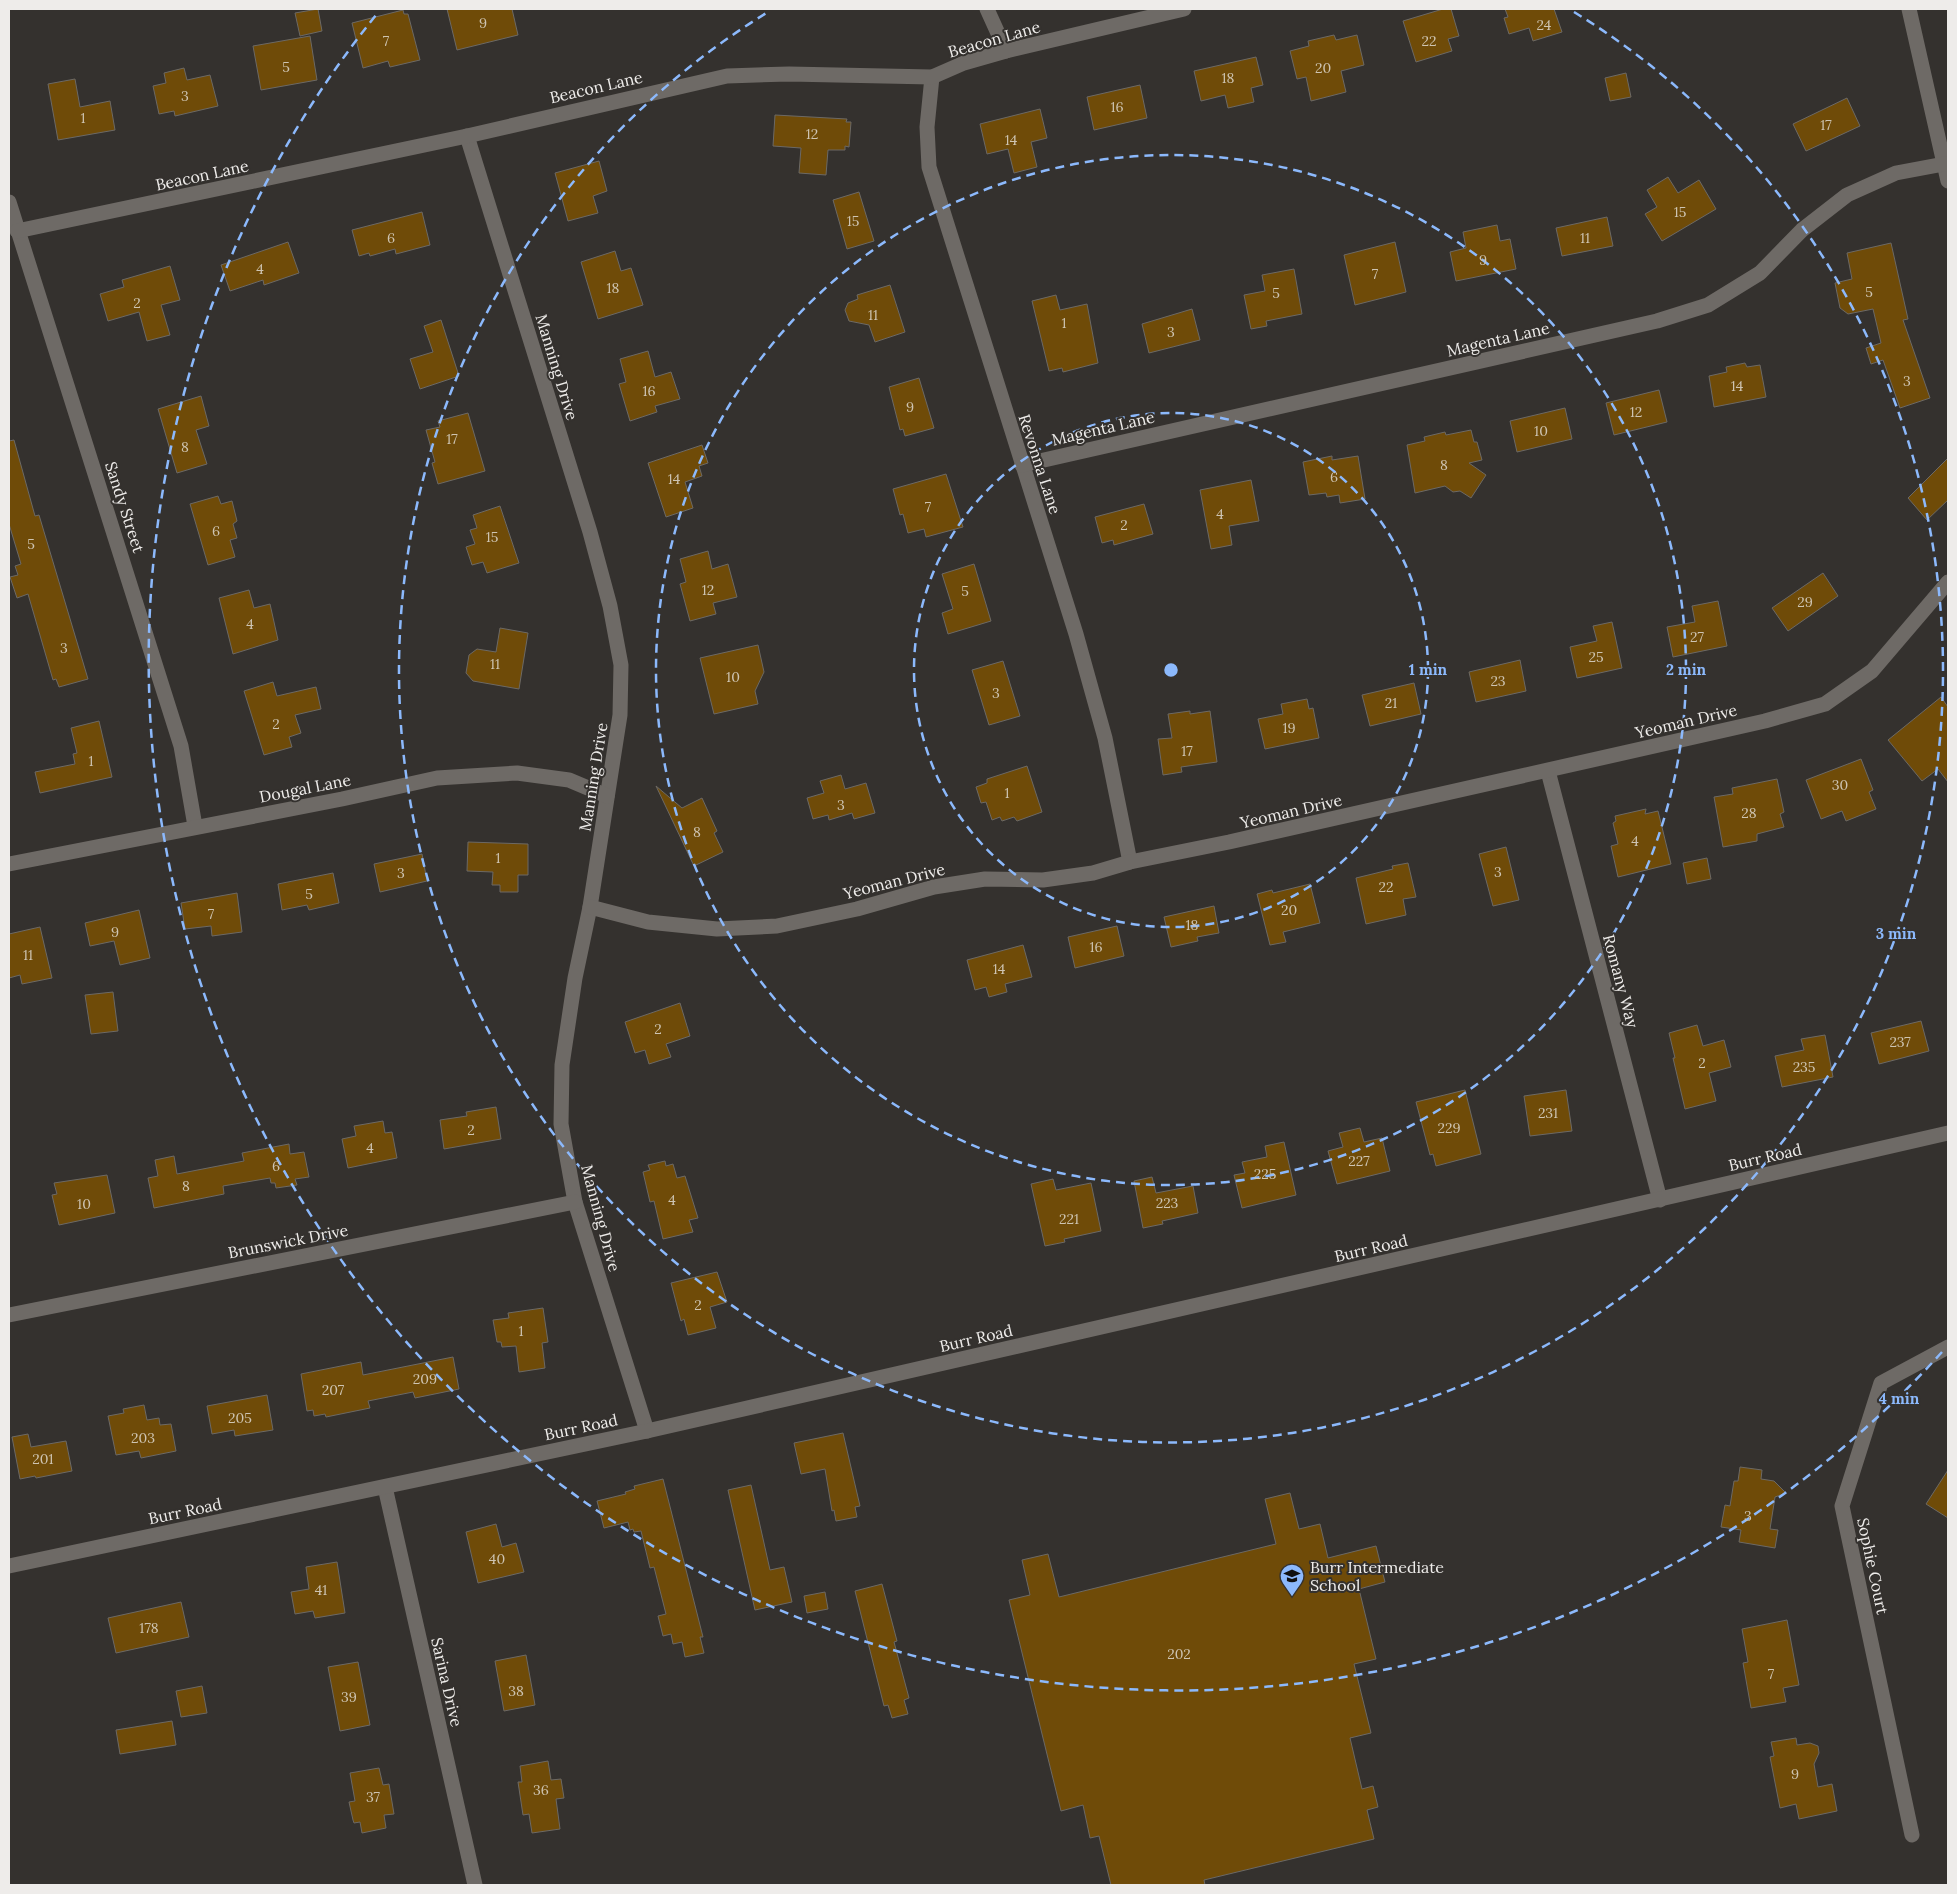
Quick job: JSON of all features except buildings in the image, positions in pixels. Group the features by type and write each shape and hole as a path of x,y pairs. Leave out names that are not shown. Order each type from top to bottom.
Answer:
{"street":[{"path":"988,9 1006,51"},
{"name":"Beacon Lane","path":"17,231 467,136 727,76 789,74 932,77 964,63 1006,51 1184,9"},
{"path":"1909,9 1948,181"},
{"name":"Revonna Lane","path":"932,77 927,128 929,167 1076,634 1105,738 1130,862"},
{"name":"Manning Drive","path":"467,136 590,532 610,606 621,665 620,715 590,907 575,978 562,1065 561,1124 575,1202 647,1431"},
{"name":"Magenta Lane","path":"1022,465 1657,321 1708,305 1760,273 1802,230 1847,195 1896,174 1944,164"},
{"name":"Sandy Street","path":"9,202 173,718 181,746 195,826"},
{"name":"Yeoman Drive","path":"590,907 648,922 717,929 777,926 857,909 934,887 985,879 1043,880 1084,874 1130,862 1548,772 1679,739 1765,721 1825,704 1872,672 1948,582"},
{"name":"Romany Way","path":"1548,772 1660,1200"},
{"name":"Dougal Lane","path":"9,864 195,826 342,799 437,778 517,773 569,780 607,796"},
{"name":"Burr Road","path":"9,1566 647,1431 1948,1133"},
{"name":"Brunswick Drive","path":"9,1314 575,1202"},
{"name":"Sophie Court","path":"1912,1835 1842,1506 1881,1383 1948,1346"},
{"name":"Sarina Drive","path":"385,1487 475,1885"}],"place":[{"name":"Burr Intermediate School","path":"1292,1597"}]}
